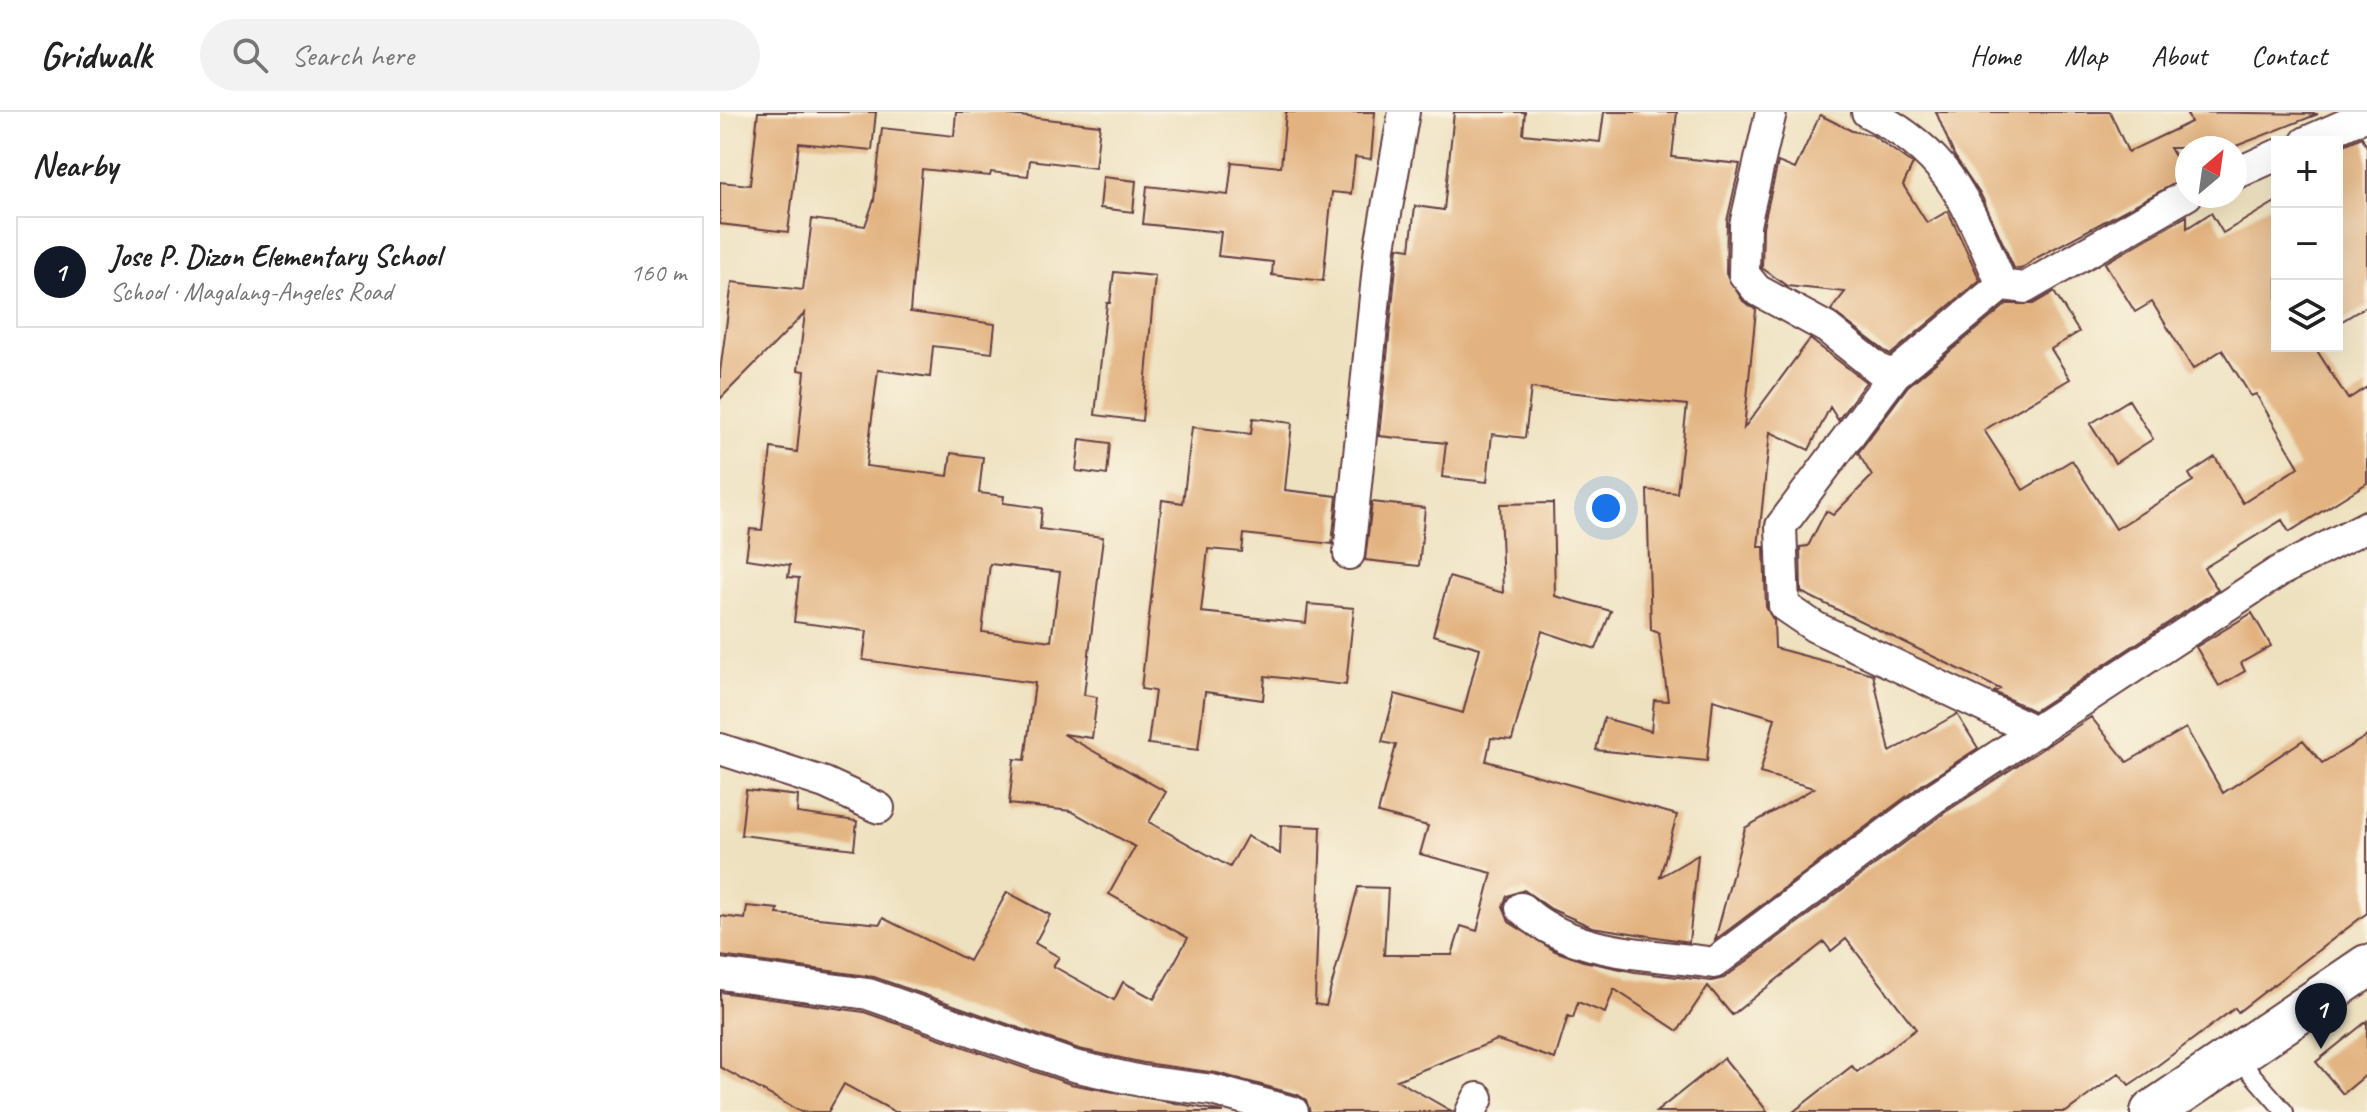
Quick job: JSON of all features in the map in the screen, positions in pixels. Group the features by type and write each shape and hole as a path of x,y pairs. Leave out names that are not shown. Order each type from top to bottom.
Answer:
{"main road":[{"path":"2152,1112 2367,966"}],"street":[{"path":"1349,554 1380,247 1404,112"},
{"path":"1771,112 1745,225 1744,274 1757,290 1827,328 1881,371 1895,374"},
{"path":"1867,112 1934,156 1963,198 2002,285"},
{"path":"2320,136 2367,115"},
{"path":"2247,169 2271,158"},
{"path":"2037,732 1815,627 1784,606 1781,526 1895,374 2002,285 2025,288 2175,202"},
{"path":"1521,908 1535,921 1573,942 1714,963 1934,798 2278,572 2367,526"},
{"path":"720,749 825,783 879,808"},
{"path":"720,974 868,994 1074,1066 1141,1081 1212,1090 1293,1112"}],"lane":[{"path":"2236,1056 2285,1112"}],"building":[{"path":"758,112 876,112 872,150 799,143 788,232 720,224 720,182 750,185"},
{"path":"956,112 1010,112 1009,115 1100,125 1095,168 1030,160 1028,176 991,172 990,176 922,169 910,312 995,324 992,353 933,346 930,377 878,370 866,466 948,476 951,453 983,457 979,493 1004,496 1003,503 1042,508 1040,529 1103,537 1084,695 1097,697 1092,738 1063,734 1166,792 1149,822 1230,867 1247,836 1280,854 1281,825 1321,827 1315,1004 1326,1006 1358,887 1388,888 1384,955 1452,955 1461,926 1477,931 1492,873 1420,854 1428,826 1378,813 1396,745 1382,742 1395,694 1463,713 1480,648 1433,635 1449,577 1503,593 1500,504 1553,503 1555,596 1611,611 1596,649 1542,631 1512,740 1491,738 1486,761 1677,815 1660,877 1698,855 1689,942 1592,927 1551,909 1524,890 1507,896 1503,906 1509,922 1555,951 1583,961 1635,972 1712,981 1724,978 1944,813 2091,717 2127,762 2186,728 2223,793 2303,740 2322,763 2367,736 2367,913 2238,1012 2235,1008 2129,1085 2119,1073 2066,1112 1793,1112 1852,1066 1857,1072 1916,1029 1846,939 1831,951 1824,942 1732,1015 1708,986 1678,1031 1614,989 1605,1013 1578,1002 1573,1018 1568,1016 1555,1059 1497,1040 1397,1080 1453,1112 1310,1112 1306,1100 1298,1095 1217,1073 1144,1063 1079,1049 874,977 720,956 720,916 745,919 747,906 778,909 777,914 880,924 883,918 969,961 1007,892 1050,915 1035,943 1059,957 1053,966 1114,1000 1123,982 1154,999 1188,938 1109,894 1135,847 1071,811 1009,804 1014,759 1025,760 1035,683 863,660 867,631 794,622 799,578 788,577 790,565 746,559 750,529 762,530 771,448 797,452 805,371 798,370 805,313 720,399 720,372 732,282 803,290 812,219 865,226 874,200 882,128 954,136","holes":["990,564 1060,572 1051,641 982,632"]},
{"path":"1286,112 1375,112 1371,159 1355,157 1351,194 1332,192 1323,281 1272,275 1273,262 1218,256 1221,232 1143,224 1147,186 1228,195 1232,162 1281,167"},
{"path":"1454,112 1525,112 1523,134 1600,142 1604,112 1677,112 1672,157 1740,164 1727,221 1726,274 1743,301 1756,310 1744,428 1810,339 1866,382 1838,420 1830,407 1809,450 1770,432 1758,547 1764,547 1766,607 1774,621 1775,648 1873,674 1890,752 1957,714 1978,748 1923,784 1715,940 1745,828 1814,788 1760,773 1775,718 1713,700 1707,761 1596,750 1604,718 1651,731 1654,700 1668,701 1659,633 1651,630 1647,490 1677,493 1687,405 1531,388 1525,438 1492,434 1487,482 1442,477 1446,443 1379,436 1398,247 1410,249 1415,206 1444,210"},
{"path":"1936,112 2110,112 2128,152 2191,122 2186,112 2318,114 2247,142 2247,136 2175,136 2175,148 2170,148 2175,157 2175,183 2021,269 2014,268 1982,197 1954,155"},
{"path":"1820,115 1852,131 1872,135 1913,164 1903,185 1927,223 1948,211 1980,280 1890,355 1831,310 1845,292 1787,286 1762,268 1763,227 1778,162 1795,169"},
{"path":"2362,137 2367,147 2367,306 2343,320 2343,208 2343,145"},
{"path":"1103,177 1136,181 1133,212 1100,208"},
{"path":"2271,205 2271,352 2318,352 2348,399 2367,387 2367,483 2289,532 2282,520 2204,568 2218,590 2034,711 1994,692 2000,689 1801,592 1800,547 1808,546 1826,511 1833,515 1872,476 1858,453 1908,386 2007,304 2033,304 2054,292 2079,332 2051,349 2070,379 1984,430 2023,490 2072,460 2116,529 2193,481 2189,474 2215,457 2243,503 2299,467 2256,394 2251,396 2222,350 2193,369 2152,302 2135,312 2105,263 2187,216 2187,228 2211,213 2223,233"},
{"path":"1114,272 1155,276 1142,421 1095,415 1107,303 1110,303"},
{"path":"2129,400 2153,439 2115,463 2090,424"},
{"path":"1253,418 1292,423 1285,490 1337,496 1332,544 1244,534 1242,552 1208,549 1201,612 1306,623 1308,604 1354,608 1346,685 1265,676 1263,700 1205,692 1198,750 1148,744 1155,691 1141,689 1162,500 1183,503 1192,427 1251,434"},
{"path":"1080,439 1110,443 1107,475 1076,471"},
{"path":"1372,502 1425,508 1419,566 1365,560"},
{"path":"2252,613 2271,646 2241,663 2245,671 2219,686 2196,647"},
{"path":"746,790 798,796 797,813 857,821 854,849 741,835"},
{"path":"720,992 864,1012 1070,1084 1224,1112 895,1112 844,1084 828,1112 801,1112 720,1067"},
{"path":"2367,1021 2367,1074 2343,1094 2316,1062"},
{"path":"1724,1058 1768,1112 1656,1112"}],"place":[{"name":"Jose P. Dizon Elementary School","path":"2321,1049"}]}
